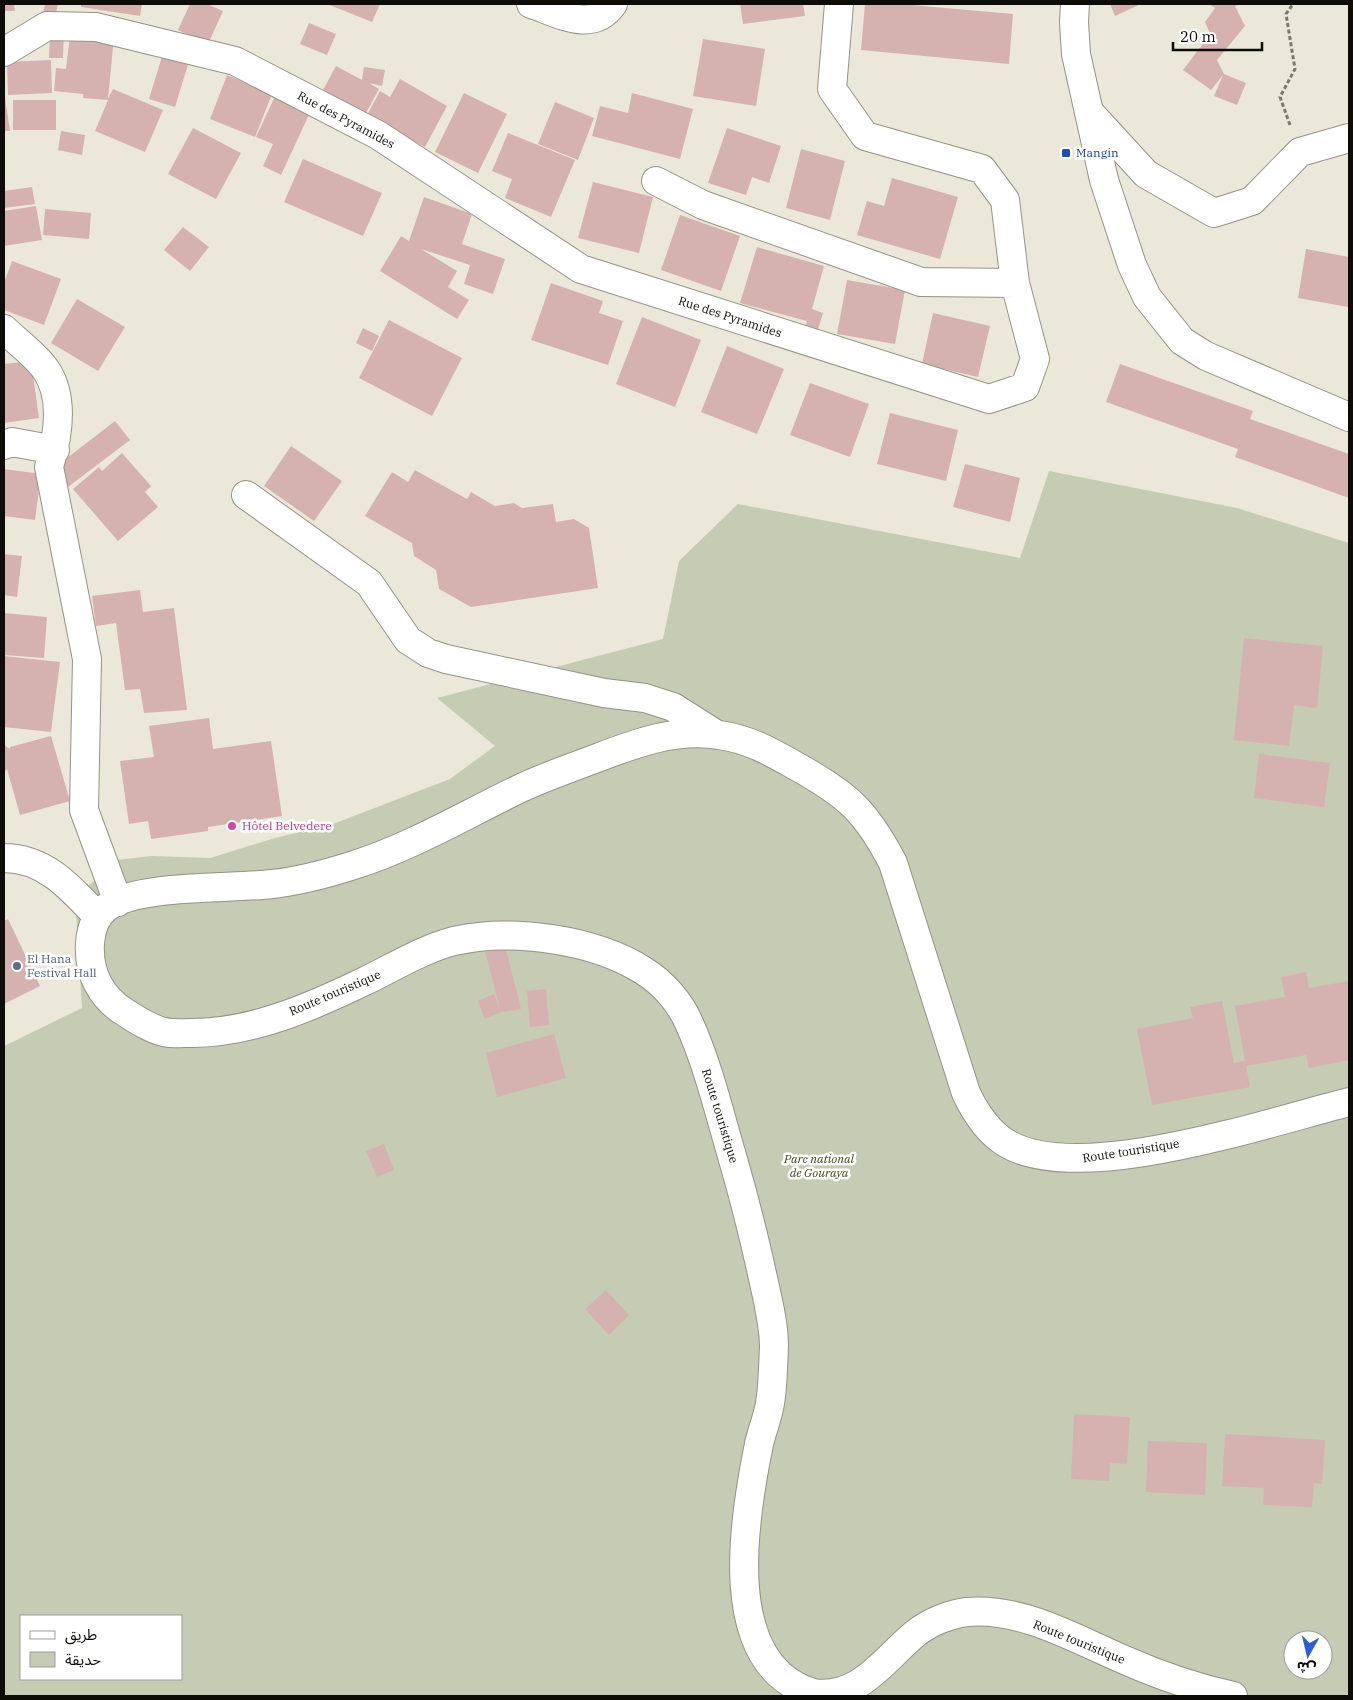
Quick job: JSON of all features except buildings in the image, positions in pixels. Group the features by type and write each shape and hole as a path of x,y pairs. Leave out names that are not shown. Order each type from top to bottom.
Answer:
{"street":[{"path":"531,4 584,22 605,16 613,4"},
{"name":"Rue des Pyramides","path":"4,52 46,26 96,27 235,62 378,135 580,268 989,400 1024,387 1035,359 1015,283 1005,200 982,169 865,136 832,89 839,4"},
{"path":"1075,4 1076,54 1091,114 1104,180 1132,265 1147,297 1182,341 1206,356 1349,417"},
{"path":"1091,114 1146,174 1214,213 1252,201 1300,152 1349,138"},
{"path":"656,181 703,205 921,282 1015,283"},
{"path":"4,329 46,370 59,404 54,450 49,467 87,659 84,810 108,909"},
{"path":"4,445 12,442 54,450"},
{"path":"246,495 369,583 408,640 428,653 446,659 604,693 645,698 673,707 714,734"},
{"name":"Route touristique","path":"1233,1696 1204,1689 1136,1665 1042,1624 976,1612 958,1613 939,1620 918,1632 866,1682 850,1692 834,1696 817,1694 792,1684 771,1670 754,1632 745,1598 747,1529 760,1442 771,1401 774,1339 769,1305 750,1216 715,1097 688,1020 671,993 649,973 611,953 564,942 523,936 454,941 421,953 311,1006 248,1027 202,1033 162,1032 115,1007 99,990 89,948 93,924 108,909 132,895 268,884 314,878 370,860 529,784 641,741 675,735 714,734 754,743 828,784 864,815 878,834 893,864 966,1094 977,1115 1006,1143 1045,1157 1085,1160 1241,1132 1349,1102"},
{"path":"4,858 20,858 48,869 108,909"}],"path":[{"path":"1293,4 1286,14 1295,69 1280,97 1300,152"}],"green space":[{"name":"Parc national de Gouraya","path":"1049,471 1237,508 1349,543 1349,1696 4,1696 4,1046 82,1008 75,898 117,860 151,856 210,858 275,838 333,824 450,779 495,746 437,698 663,639 679,561 738,504 1020,558"}],"place":[{"name":"Mangin","path":"1066,153"},
{"name":"Hôtel Belvedere","path":"232,826"},
{"name":"El Hana Festival Hall","path":"17,966"}]}
